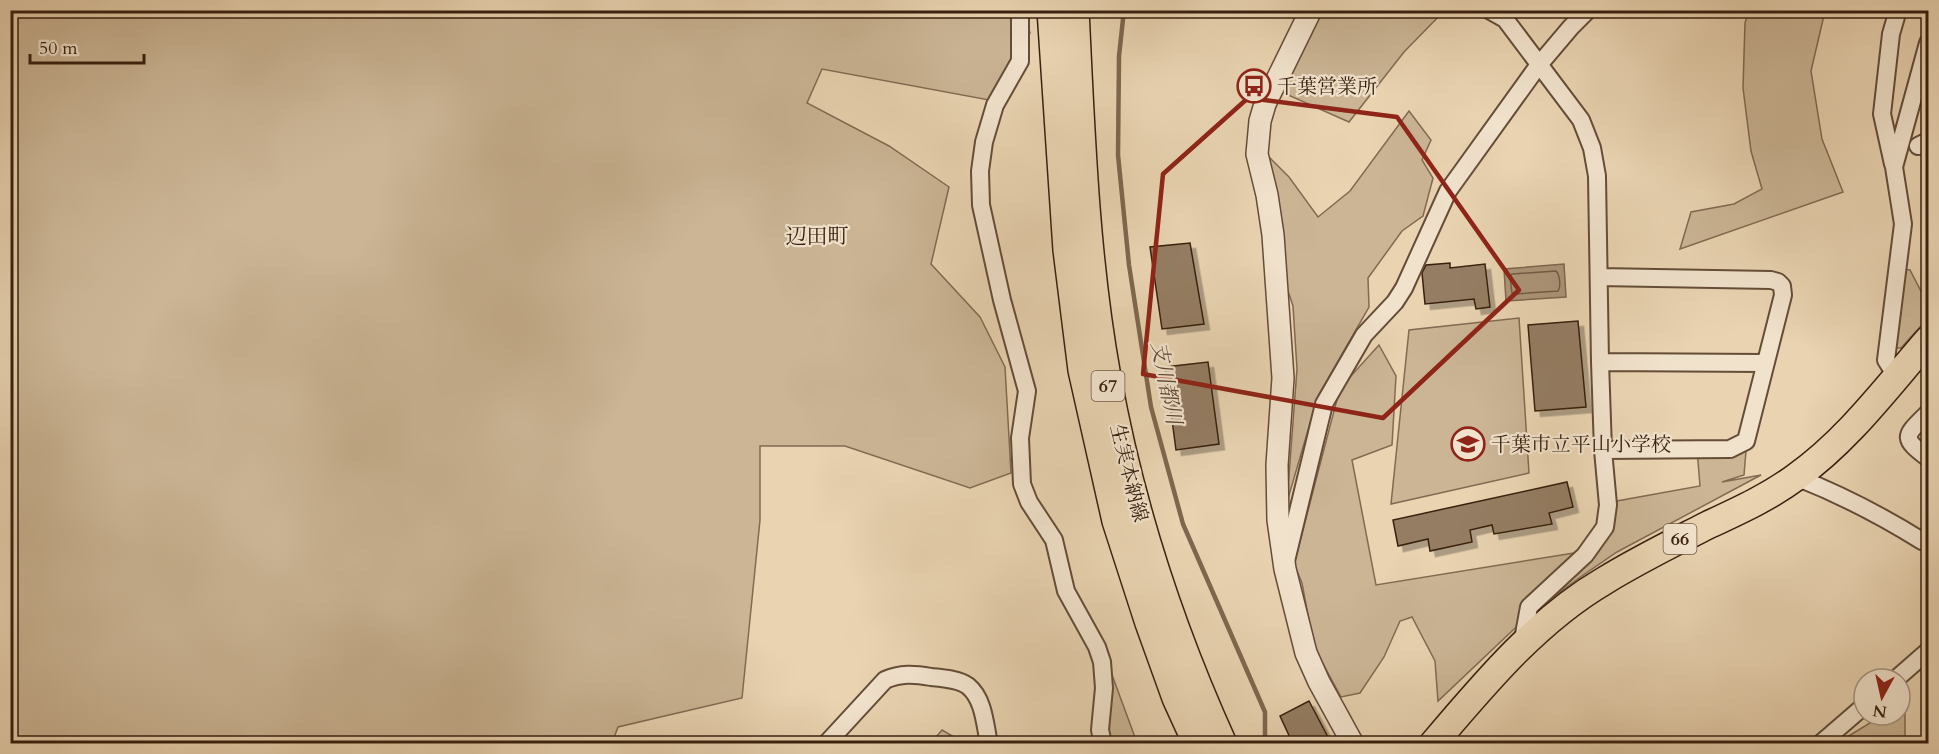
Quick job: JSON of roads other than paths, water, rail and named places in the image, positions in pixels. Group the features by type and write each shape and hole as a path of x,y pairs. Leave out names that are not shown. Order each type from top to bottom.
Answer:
{"main road":[{"name":"生実本納線","path":"1051,10 1066,250 1082,370 1116,521 1176,698 1197,744"},
{"name":"生実本納線","path":"1075,10 1083,176 1091,259 1108,385 1123,458 1151,561 1182,648 1223,744"},
{"name":"66","path":"1434,744 1522,646 1558,612 1602,581 1662,548 1757,502 1796,477 1845,435 1929,340"}],"street":[{"path":"1020,10 1020,61 995,105 984,142 980,171 981,205 1002,300 1027,391 1020,438 1022,484 1029,502 1054,540 1066,591 1097,647 1102,662 1104,688 1100,730 1103,744"},
{"path":"1311,10 1265,104 1260,121 1257,154 1267,195 1273,236 1283,378 1277,465 1278,520 1284,569 1306,653 1353,744"},
{"path":"1490,10 1505,20 1581,120 1592,148 1597,176 1600,362 1603,450 1608,505 1605,527 1586,555 1529,607 1522,646"},
{"path":"1284,569 1324,404 1364,335 1395,302 1404,288 1448,191 1538,66 1588,10"},
{"path":"1896,376 1886,360 1904,224 1882,114 1891,34 1898,10"},
{"path":"1894,167 1929,43"},
{"path":"1599,278 1771,280 1782,285 1783,295 1746,441 1730,449 1603,450"},
{"path":"1600,362 1766,363"},
{"path":"1929,413 1910,432 1908,439 1911,445 1929,458"},
{"path":"1796,477 1896,524 1922,541"},
{"path":"1910,667 1929,651"},
{"path":"826,744 885,680 897,675 912,674 967,685 976,696 981,708 989,744"},
{"path":"1823,742 1852,717"}],"water":[{"path":"1564,264 1566,297 1506,301 1504,269"}],"waterway":[{"name":"支川都川","path":"1124,10 1119,56 1118,155 1129,265 1151,407 1183,524 1265,712 1265,744"}],"place":[{"name":"千葉営業所","path":"1254,86"},
{"name":"千葉市立平山小学校","path":"1468,444"}],"district":[{"name":"辺田町","path":"817,236"}]}
